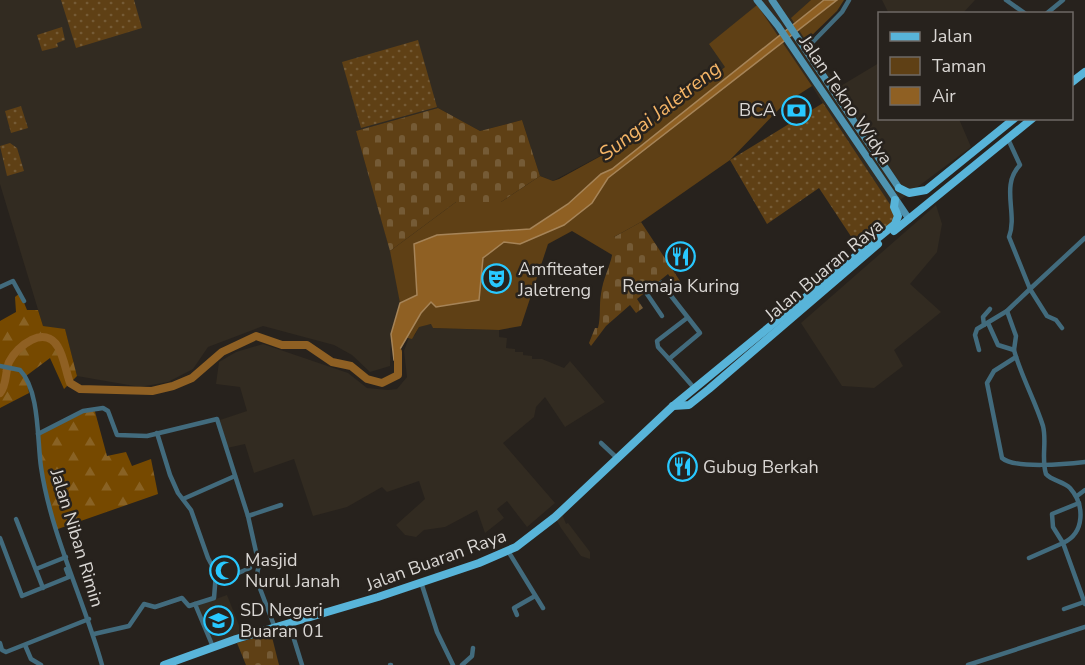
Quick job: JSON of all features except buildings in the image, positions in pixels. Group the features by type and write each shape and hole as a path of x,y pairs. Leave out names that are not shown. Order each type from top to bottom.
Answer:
{"main road":[{"name":"Jalan Tekno Widya","path":"757,0 778,26 909,219"},
{"name":"Jalan Tekno Widya","path":"772,0 898,188 909,193 926,190 1013,120"},
{"name":"Jalan Buaran Raya","path":"164,665 188,661 213,647 421,582 508,551 529,539 673,406 1031,120"},
{"name":"Jalan Buaran Raya","path":"673,406 689,405 874,245 895,224 898,216 894,207 895,200"}],"street":[{"path":"804,46 842,12 849,0"},
{"path":"1006,0 1023,12"},
{"path":"1048,12 1063,0"},
{"path":"1008,139 1020,165 1011,177 1008,196 1013,227 1009,237 1030,289 1047,316 1057,321 1062,328"},
{"path":"979,350 975,333 1007,311 1085,238"},
{"path":"0,287 13,281 24,301"},
{"path":"662,316 647,294 661,283 700,335 669,359"},
{"path":"990,309 983,317 998,345 1014,350"},
{"path":"1007,311 1016,336 1014,350 1016,357 1043,427 1044,464 1048,477 1068,485 1077,496 1079,503 1080,529 1074,537 1029,558"},
{"path":"687,318 657,341 658,347 695,389"},
{"path":"1016,357 994,371 987,383 1000,453 1006,462 1044,464 1085,462"},
{"name":"Jalan Niban Rimin","path":"0,366 20,370 26,378 35,409 46,493 94,634 102,665"},
{"path":"38,434 83,411 103,408 108,411 117,435 139,436 217,419 230,468 236,476 248,516 260,565 256,578 275,628"},
{"path":"94,634 129,626 144,604 155,607 182,598 189,606 214,598 217,579 191,510 170,475 157,433"},
{"path":"602,443 617,458"},
{"path":"183,499 236,476"},
{"path":"1077,496 1085,490"},
{"path":"1064,609 1085,603 1063,543 1053,527 1052,514 1079,503"},
{"path":"248,516 281,505"},
{"path":"16,519 43,588"},
{"path":"0,538 22,596 69,577 66,569"},
{"path":"508,551 543,608"},
{"path":"36,569 66,557"},
{"path":"217,579 229,577 250,568"},
{"path":"421,582 437,632 453,665"},
{"path":"517,615 514,608 535,596"},
{"path":"195,604 213,647"},
{"path":"0,643 4,652 88,619"},
{"path":"289,624 302,665"},
{"path":"968,665 1085,627"},
{"path":"25,645 32,661 41,665"},
{"path":"462,665 471,659 473,648"}],"shaded area":[{"path":"0,0 811,0 792,18 839,87 878,64 878,120 959,120 971,147 888,209 812,86 756,5 725,67 630,140 553,181 540,176 522,120 480,131 438,108 356,131 395,267 400,303 391,334 390,366 370,372 352,355 334,345 263,326 208,347 193,369 168,382 140,387 77,376 65,330 43,326 0,184"},
{"path":"882,0 975,0 964,12 888,12"},
{"path":"936,205 942,224 937,252 910,284 941,312 894,350 903,366 874,388 842,386 801,323"},
{"path":"432,324 433,328 499,330 499,337 507,338 506,348 515,349 515,352 523,352 523,355 532,356 532,359 542,359 564,368 570,361 605,402 565,427 545,397 536,407 534,417 503,443 555,503 527,527 507,501 497,509 504,518 485,533 477,510 445,527 424,530 416,537 405,535 396,525 425,499 419,481 387,492 382,487 347,507 313,516 294,459 254,473 245,444 227,448 220,420 247,411 240,387 216,384 219,362 236,352 263,344 348,373 367,388 397,389 407,377 404,351 409,337 415,335 419,326"},
{"path":"562,514 566,524 568,523 590,552 590,559 581,556 561,528 556,519"},
{"name":"SD Negeri Buaran 01","path":"227,595 242,633 210,644 196,606"}],"green space":[{"path":"61,0 134,0 142,28 76,48"},
{"path":"811,0 844,0 837,11 806,41 791,18"},
{"path":"757,5 812,86 784,104 730,160 641,222 614,237 614,256 572,231 548,244 521,326 499,330 433,328 431,324 419,327 412,339 391,334 400,303 390,251 456,202 501,202 540,176 553,181 559,179 630,140 725,67 709,44"},
{"path":"62,27 65,40 57,43 58,47 42,51 37,35"},
{"path":"418,40 437,107 361,128 342,62"},
{"path":"823,103 895,212 894,220 860,250 819,188 767,224 730,160"},
{"path":"21,106 28,128 11,133 5,111"},
{"path":"438,108 480,131 522,120 540,176 501,202 456,202 390,251 356,131"},
{"path":"10,143 17,148 24,171 7,176 0,146"},
{"path":"641,222 680,281 675,284 668,274 637,299 643,308 636,313 630,305 606,326 591,346 589,343 599,324 601,294 612,254 614,237"},
{"path":"20,293 27,310 38,310 43,326 65,329 77,376 64,389 50,358 26,376 29,393 0,408 0,321 16,312 15,297"},
{"path":"94,408 107,456 126,452 132,466 151,459 158,494 55,530 45,487 38,434"},
{"path":"271,633 279,665 246,665 237,643"}],"water":[{"path":"824,0 837,0 608,178 592,203 564,225 520,244 504,242 483,258 479,300 436,307 431,302 421,313 400,349 400,364 394,360 391,334 400,303 417,295 414,244 437,235 530,229 568,204 601,174 612,169"}],"waterway":[{"name":"Sungai Jaletreng","path":"0,393 13,356 25,344 39,337 52,340 58,347 70,383 80,389 152,391 173,386 192,378 222,352 256,336 282,345 307,345 332,362 351,366 367,379 382,383 398,375 398,352"}],"place":[{"name":"BCA","path":"797,110"},
{"name":"Remaja Kuring","path":"681,257"},
{"name":"Amfiteater Jaletreng","path":"497,279"},
{"name":"Gubug Berkah","path":"682,467"},
{"name":"Masjid Nurul Janah","path":"224,570"},
{"name":"SD Negeri Buaran 01","path":"219,620"}]}
